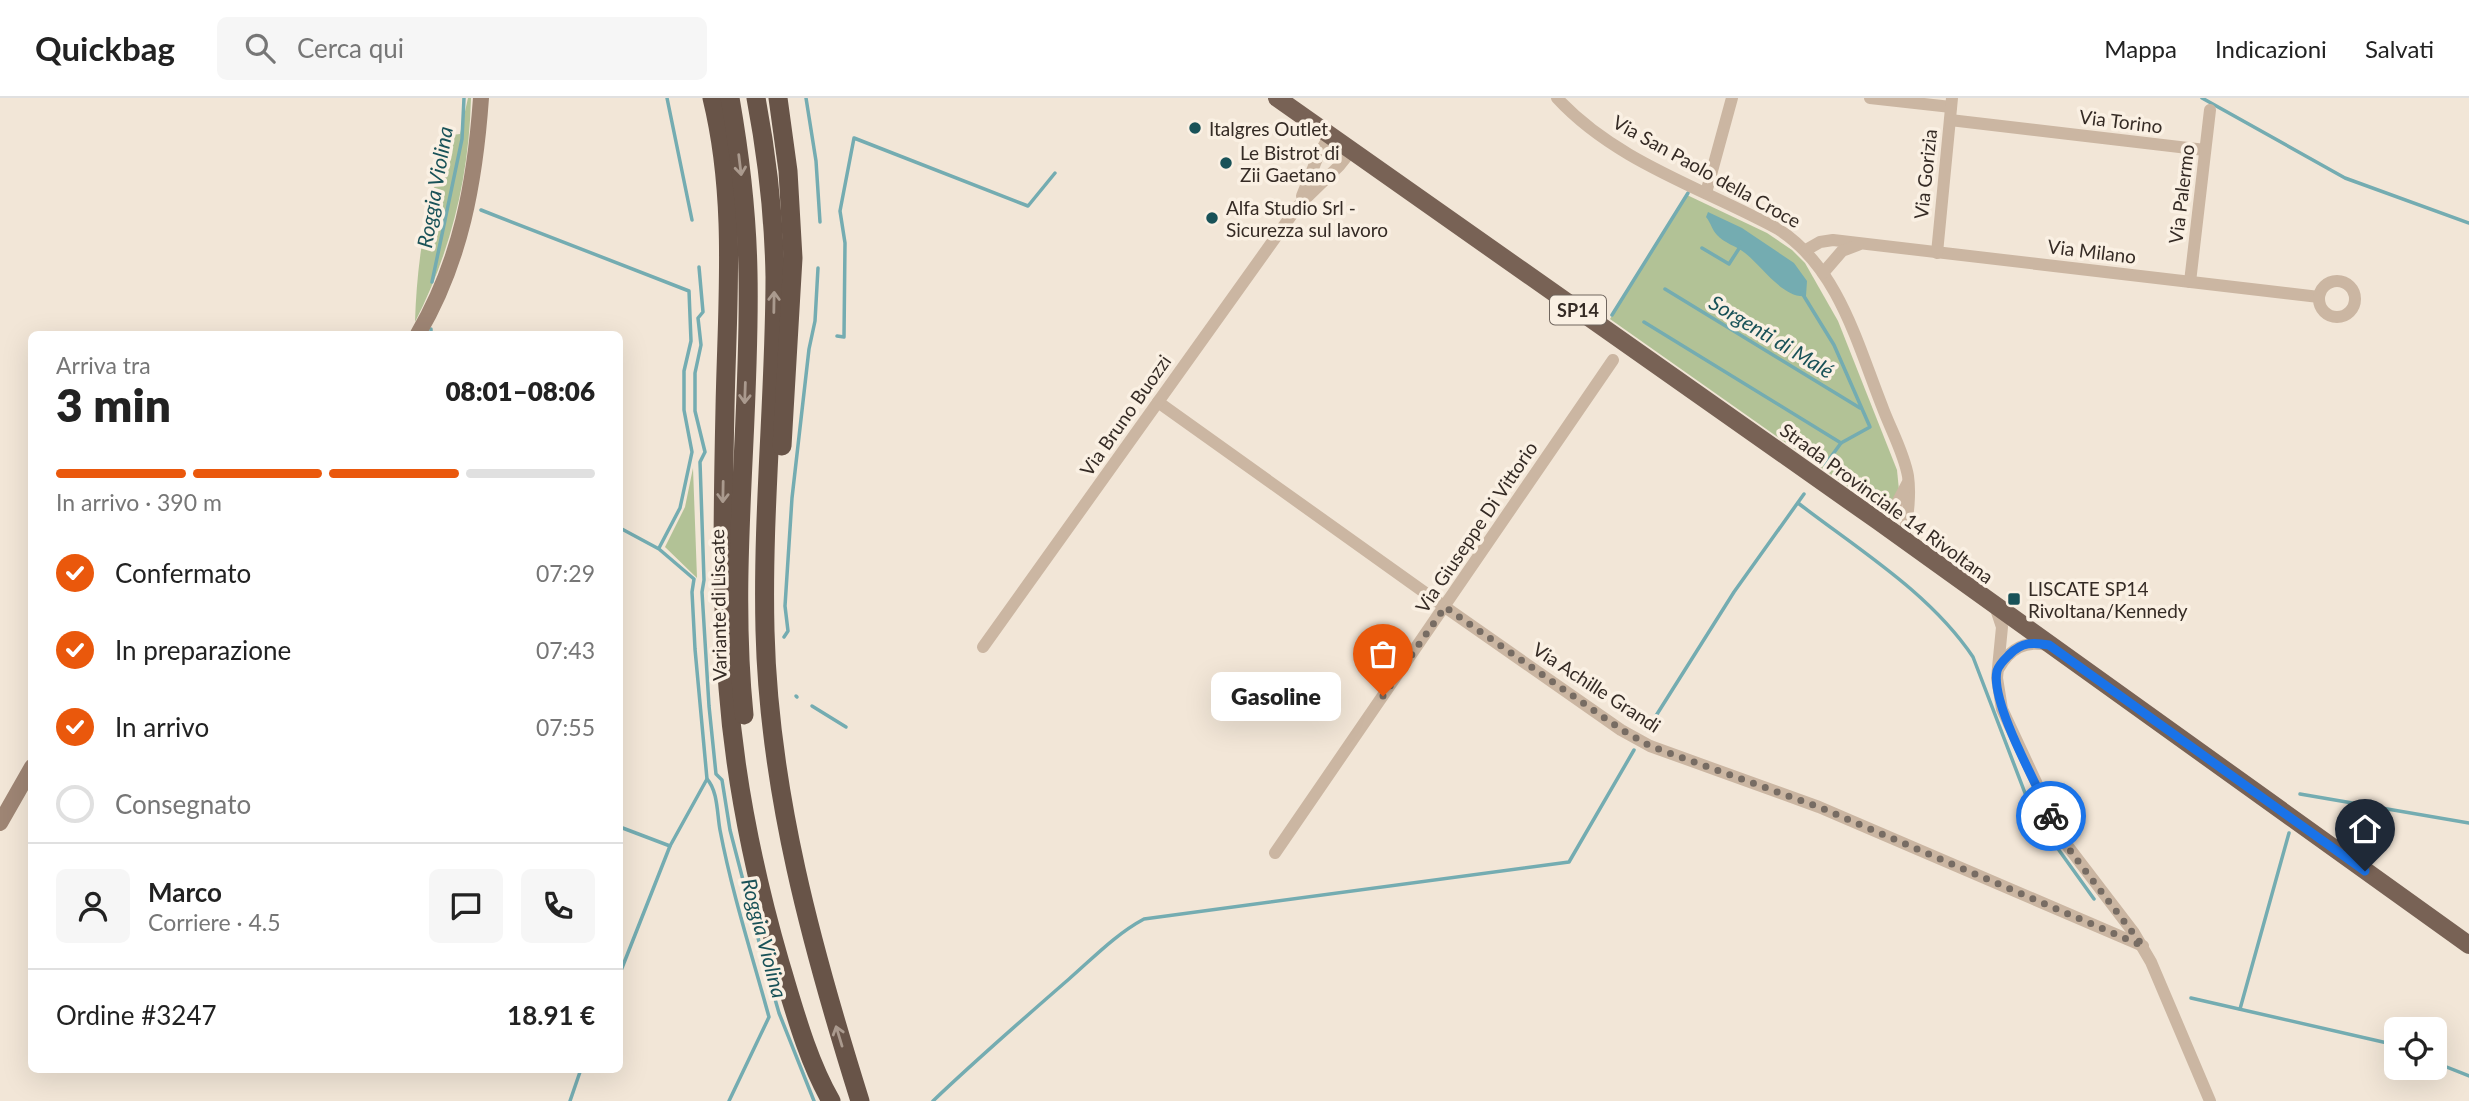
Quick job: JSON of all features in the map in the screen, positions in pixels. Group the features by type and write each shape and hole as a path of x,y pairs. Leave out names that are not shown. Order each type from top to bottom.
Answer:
{"highway":[{"path":"712,98 722,142 727,188 729,272 722,547 727,667 734,745 752,852 770,929 816,1075 831,1101"},
{"name":"Variante di Liscate","path":"730,98 742,182 748,275 738,576 746,734 766,853 784,930 838,1101"},
{"path":"756,98 768,179 775,274 764,540 765,633 774,743 793,859 826,993 860,1101"},
{"path":"778,98 789,179 794,279 772,608 782,772 793,859"}],"main road":[{"path":"420,330 448,272 467,211 477,153 481,98"},
{"name":"Strada Provinciale 14 Rivoltana","path":"1277,98 1878,521 2469,945"},
{"path":"0,823 28,774"}],"street":[{"name":"Via San Paolo della Croce","path":"1557,98 1611,144 1778,229 1806,250 1823,273 1847,317 1906,467 1908,480 1904,540"},
{"path":"1706,192 1732,98"},
{"name":"Via Torino","path":"1870,98 2205,150"},
{"name":"Via Gorizia","path":"1937,253 1951,109"},
{"name":"Via Palermo","path":"2190,282 2210,110"},
{"name":"Via Bruno Buozzi","path":"1298,206 1329,135"},
{"name":"Via Bruno Buozzi","path":"983,647 1298,206 1351,151"},
{"name":"Via Milano","path":"1806,250 1816,243 1829,240 2319,297"},
{"path":"1823,273 1842,251 1862,244"},
{"name":"Via Giuseppe Di Vittorio","path":"1275,853 1613,360"},
{"name":"Via Achille Grandi","path":"1158,402 1445,607 1622,730 1650,746 1819,807 2143,946"},
{"path":"1878,521 1896,505 1908,480"},
{"path":"1994,606 2002,627 1997,671 2002,709 2056,827 2071,852 2143,946 2210,1101"},
{"path":"1997,671 2002,662 2019,646 2031,643 2049,645"}],"green space":[{"path":"468,98 471,98 466,157 456,213 439,268 415,322 421,250 430,203 452,135 460,134"},
{"path":"1687,195 1767,233 1792,250 1805,263 1838,321 1897,470 1899,490 1891,502 1878,505 1870,502 1610,319"},
{"path":"693,468 697,578 665,547 685,507"}],"water":[{"path":"1708,212 1742,228 1794,263 1807,281 1806,296 1797,296 1781,287 1745,253 1720,238 1706,217"}],"waterway":[{"name":"Roggia Violina","path":"432,282 462,139 464,98"},
{"path":"667,98 692,220"},
{"path":"806,98 816,161 820,222"},
{"path":"2202,98 2345,178 2469,223"},
{"path":"837,336 844,337 845,243 840,211 854,138 1028,206 1055,173"},
{"path":"1612,315 1688,193"},
{"path":"481,210 689,291 691,341 684,371 684,410 692,452 680,508 659,548"},
{"path":"1702,248 1729,264 1740,247"},
{"path":"699,267 703,312 698,318 701,345 695,373 695,411 705,452 700,462 704,580 702,592 716,774 722,780 730,830 779,1013 814,1101"},
{"path":"784,637 788,631 785,606 792,498 809,349 815,321 818,268"},
{"name":"Sorgenti di Malé","path":"1665,289 1860,408"},
{"path":"1802,293 1834,345 1870,427 1841,443 1825,465"},
{"name":"Sorgenti di Malé","path":"1644,322 1841,443"},
{"path":"1647,730 1734,592 1804,494"},
{"path":"1798,503 1915,593 1956,634 1973,657 2033,814 2094,899"},
{"name":"Roggia Violina","path":"623,530 659,549 694,579 692,592 695,649 707,779 715,796 730,877 769,1017 729,1101"},
{"path":"812,706 846,727"},
{"path":"933,1101 1105,947 1144,919 1569,862 1634,750"},
{"name":"Roggia Violina","path":"623,965 670,846 707,779"},
{"path":"2300,794 2469,823"},
{"name":"Roggia Violina","path":"623,828 670,846"},
{"path":"2240,1009 2289,833"},
{"path":"2191,998 2384,1042"},
{"path":"2447,1067 2469,1076"},
{"name":"Roggia Violina","path":"570,1101 580,1073"}],"way so far":[{"path":"1383,696 1445,607 1622,730 1650,746 1819,807 2143,946 2071,852 2051,816"}],"place":[{"name":"Italgres Outlet","path":"1195,128"},
{"name":"Le Bistrot di Zii Gaetano","path":"1226,163"},
{"name":"Alfa Studio Srl - Sicurezza sul lavoro","path":"1212,218"},
{"name":"LISCATE SP14 Rivoltana/Kennedy","path":"2014,599"},
{"name":"Gasoline","path":"1383,696"}],"route":[{"path":"2051,816 1998,696 1999,666 2019,646 2031,643 2049,645 2365,871"}]}
